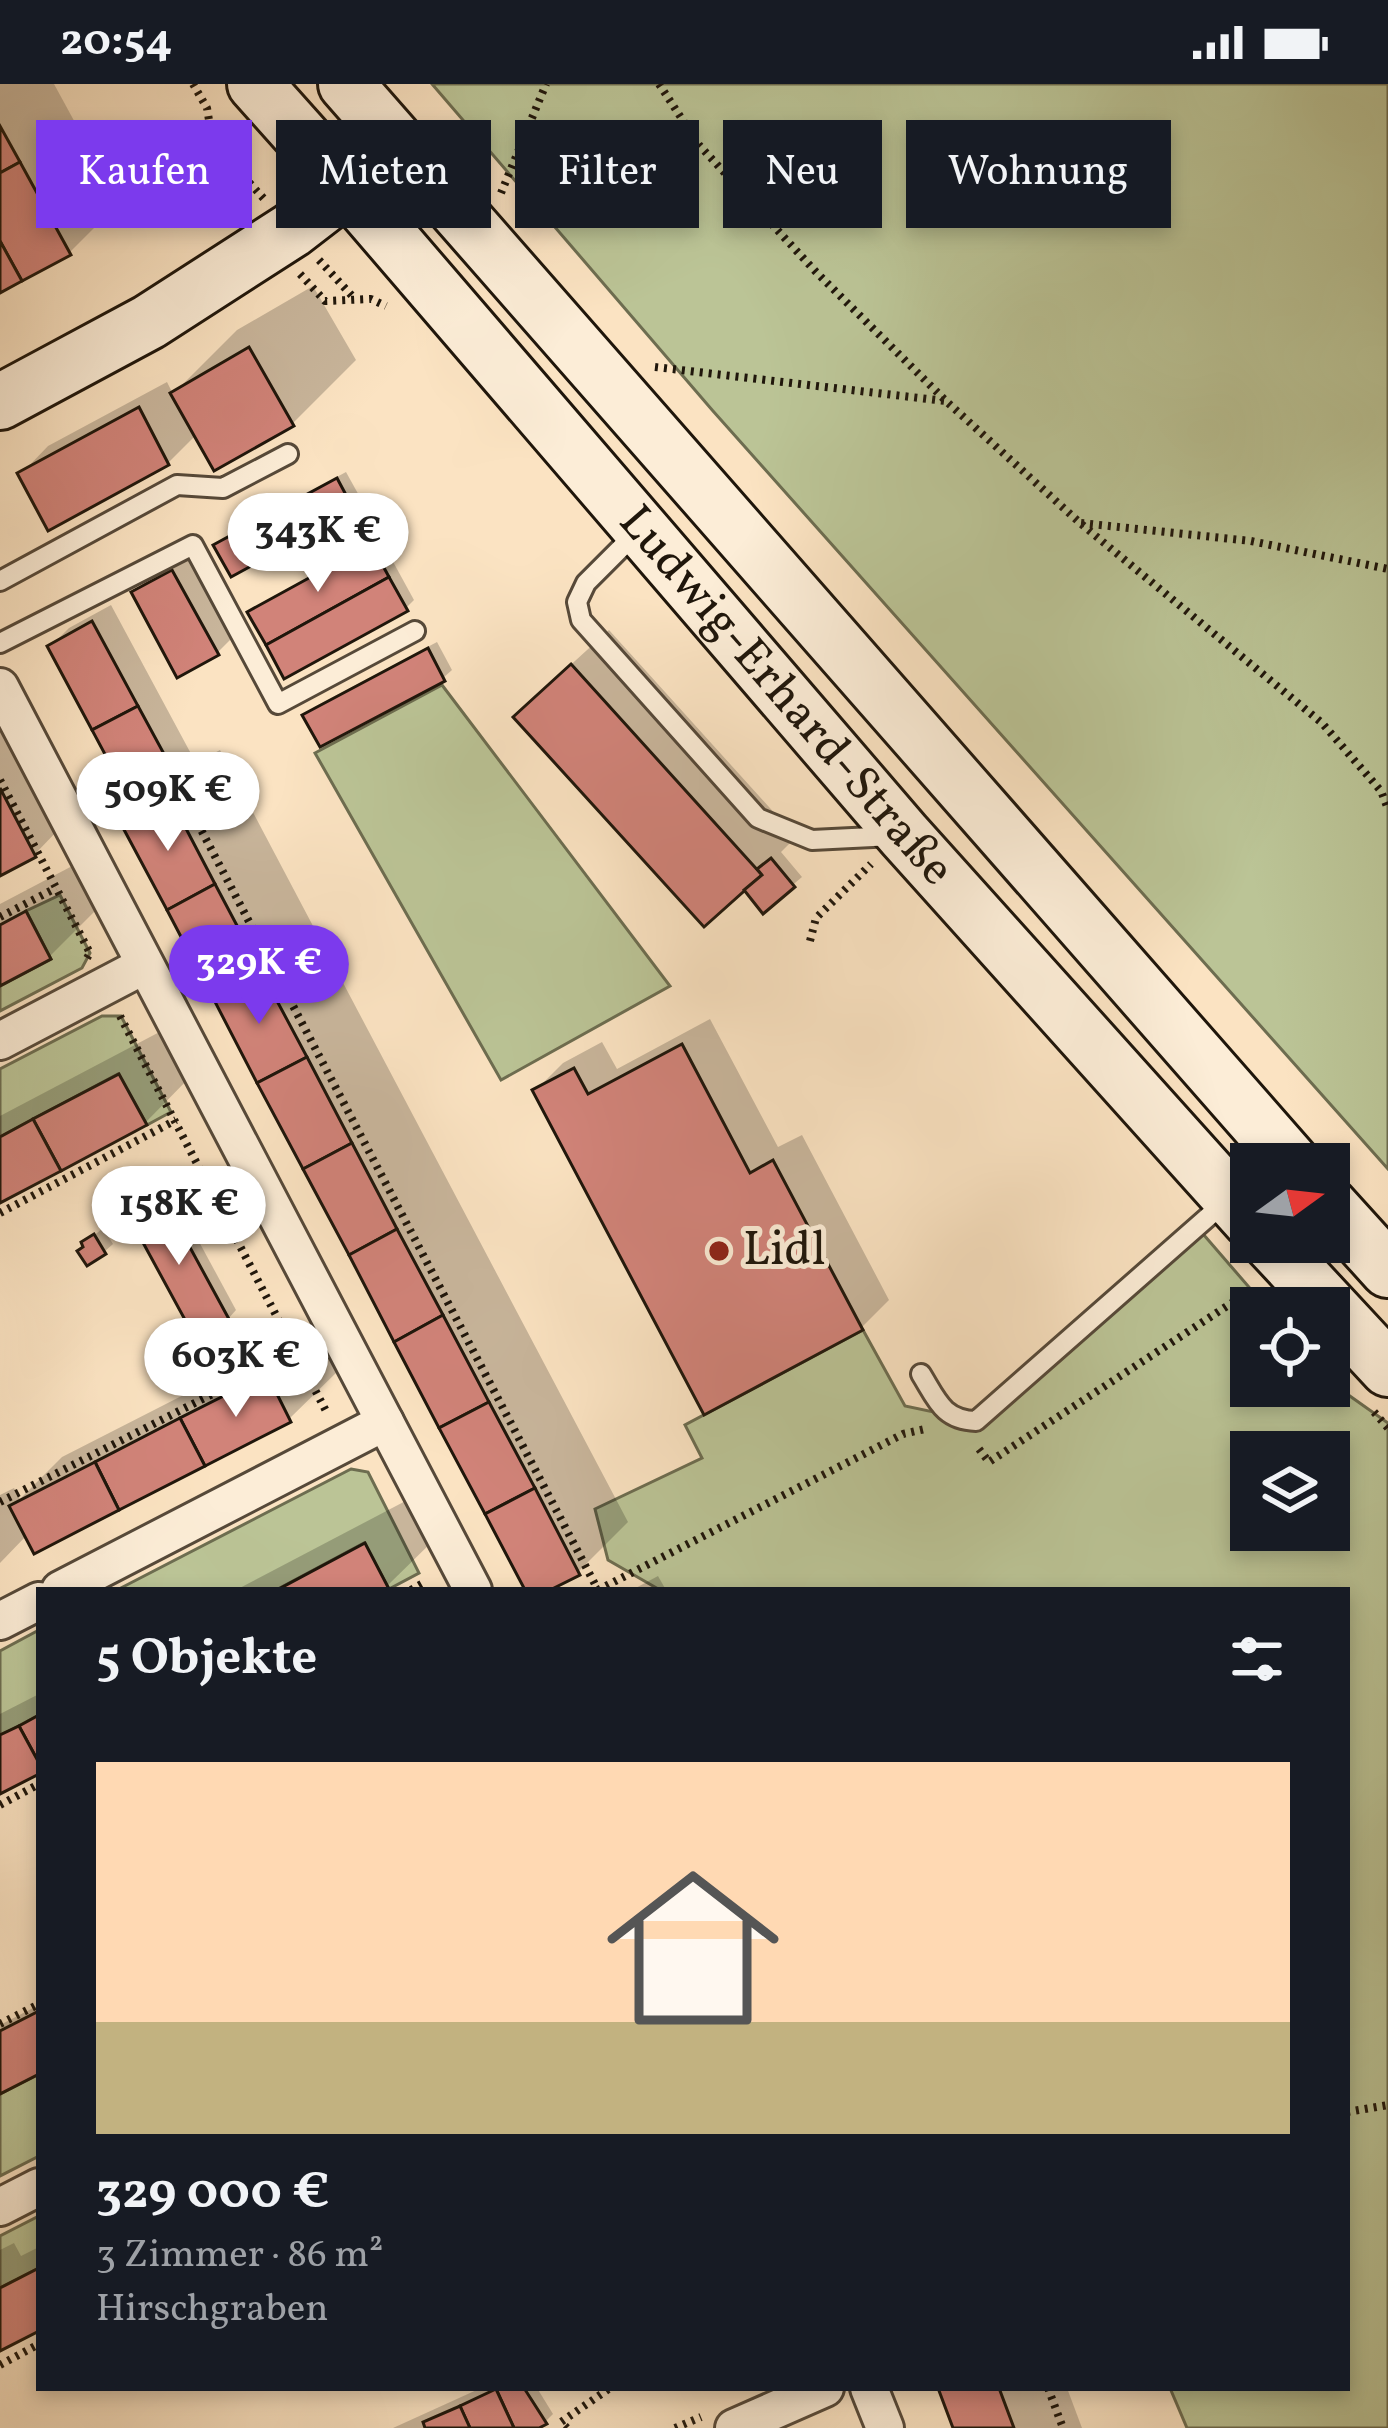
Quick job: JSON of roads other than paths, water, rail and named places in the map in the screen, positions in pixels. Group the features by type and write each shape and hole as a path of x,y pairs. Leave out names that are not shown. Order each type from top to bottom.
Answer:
{"main road":[{"name":"Ludwig-Erhard-Straße","path":"255,84 287,120"},
{"name":"Ludwig-Erhard-Straße","path":"346,84 377,120"},
{"path":"0,401 148,322 295,228"},
{"name":"Ludwig-Erhard-Straße","path":"382,228 637,522 892,845 1230,1163"},
{"name":"Ludwig-Erhard-Straße","path":"468,228 1230,1153"},
{"path":"1350,1227 1388,1270"},
{"name":"Ludwig-Erhard-Straße","path":"1313,1263 1388,1369"}],"street":[{"path":"0,687 471,1587"},
{"path":"0,1041 146,965"},
{"path":"66,1587 386,1422"},
{"path":"0,1621 36,1603"},
{"path":"0,2207 36,2189"},
{"path":"734,2428 818,2391"},
{"path":"870,2391 885,2428"}],"lane":[{"path":"0,581 177,485 223,488 288,454"},
{"path":"637,522 623,546 586,583 577,602 581,620 758,818 812,840 892,845"},
{"path":"0,643 193,545 278,704 415,631"},
{"path":"921,1374 940,1407 957,1420 976,1421 1230,1225"}],"place":[{"name":"Lidl","path":"719,1251"}]}
